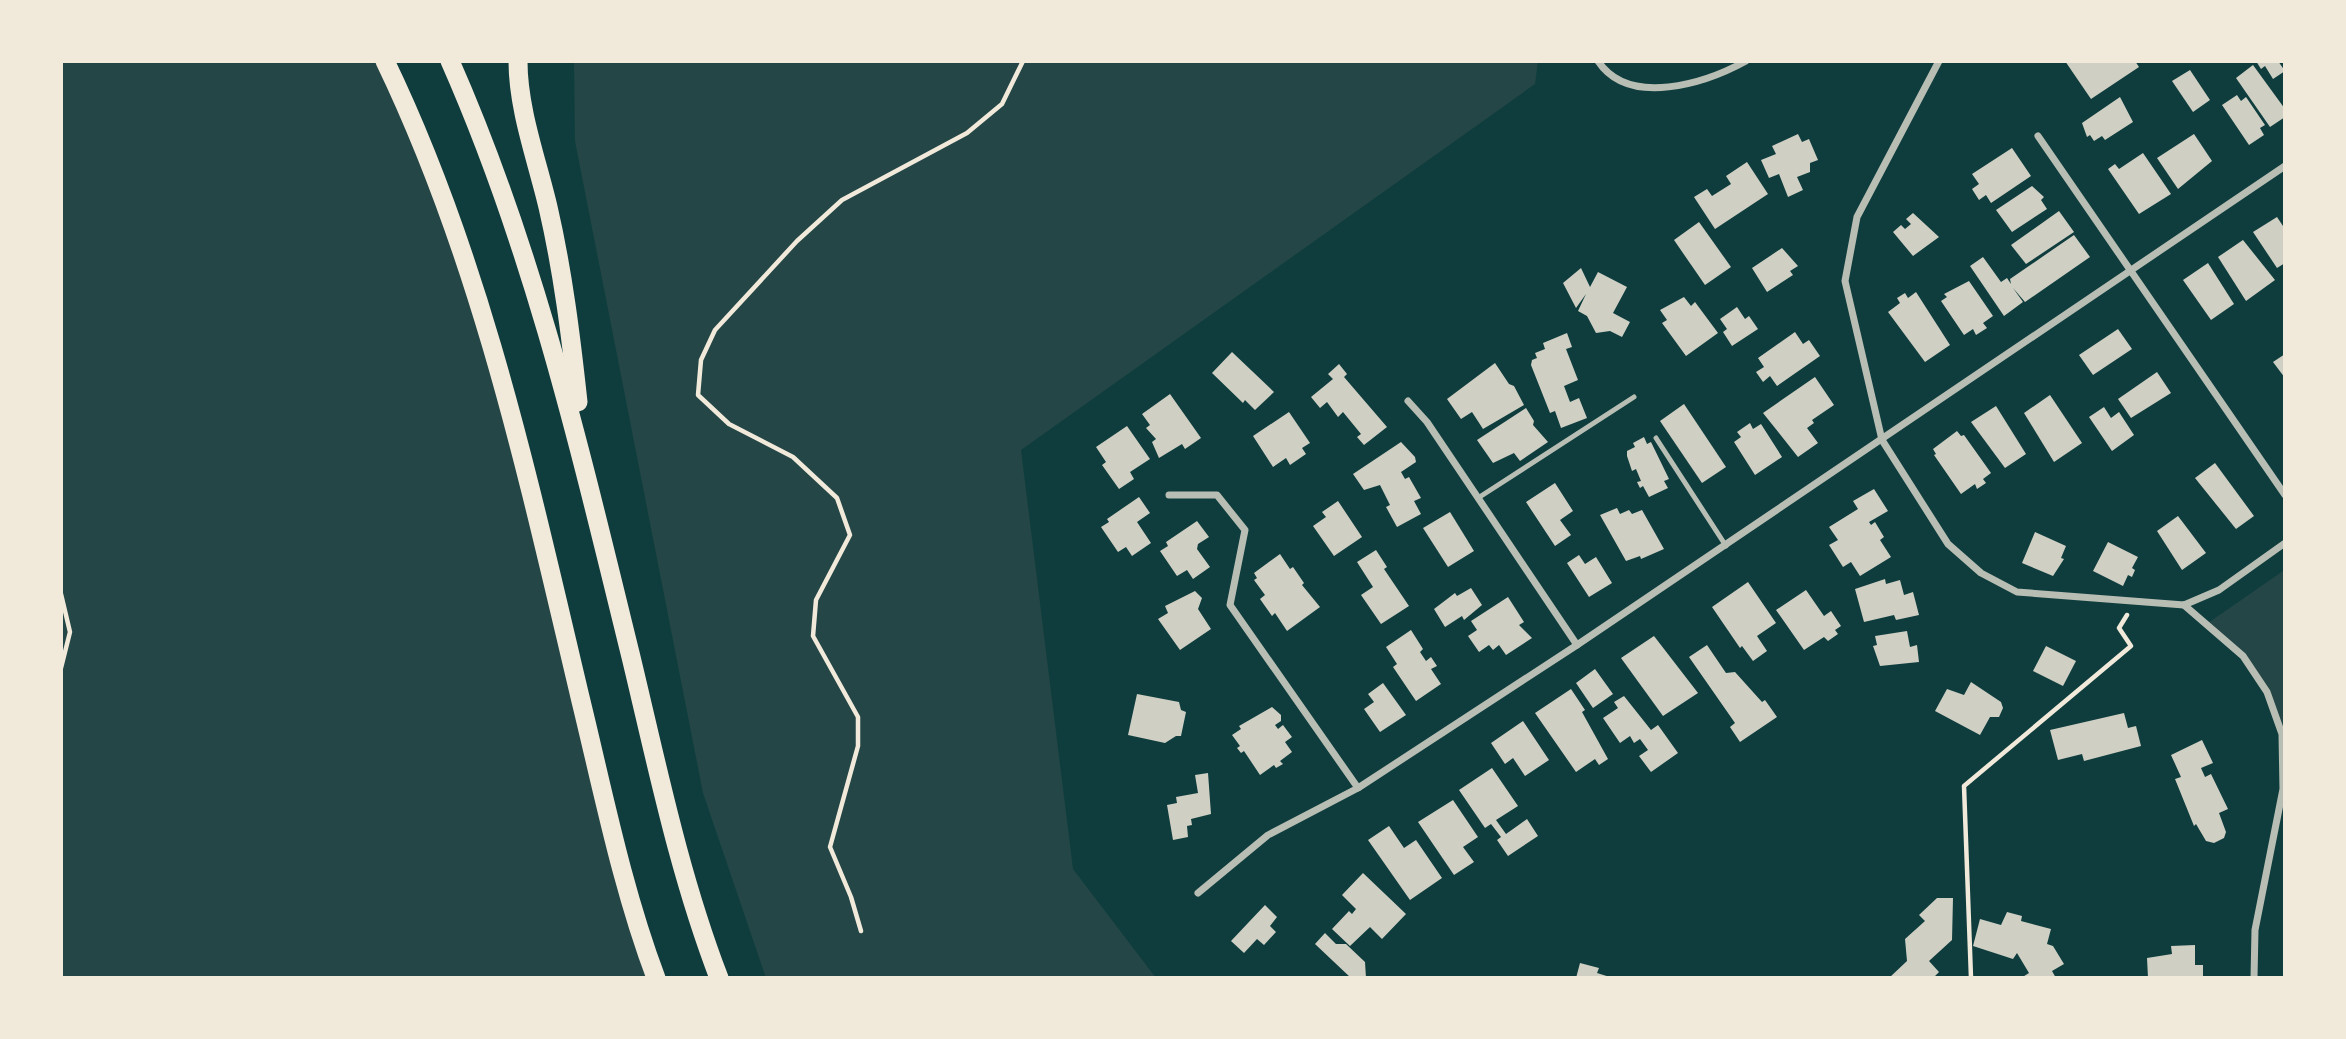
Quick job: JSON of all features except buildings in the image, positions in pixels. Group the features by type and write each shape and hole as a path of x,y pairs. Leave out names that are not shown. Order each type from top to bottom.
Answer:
{"highway":[{"path":"385,61 446,207 493,348 612,831 656,978"},
{"path":"450,61 519,234 548,329 586,473 680,860 719,978"},
{"path":"518,61 521,99 548,209 565,299 586,473"}],"street":[{"path":"1598,61 1617,80 1647,89 1696,82 1746,61"},
{"path":"1938,61 1857,217 1845,281 1882,440 1948,544 1981,573 2017,592 2184,605 2219,590 2285,543"},
{"path":"2038,136 2285,495"},
{"path":"1198,893 1268,835 1358,788 1577,645 2285,166"},
{"path":"1408,401 1427,422 1577,645"},
{"path":"1169,495 1217,495 1245,530 1230,605 1358,788"},
{"path":"2184,605 2243,656 2267,692 2282,734 2283,789 2255,930 2254,978"}],"lane":[{"path":"1478,498 1634,397"},
{"path":"1656,438 1726,546"}],"path":[{"path":"861,931 851,897 830,847 858,746 858,717 813,636 816,600 850,535 837,498 793,457 729,424 698,395 701,360 715,330 797,241 842,200 967,133 1002,104 1023,61"},
{"path":"61,594 71,632 61,668"},
{"path":"1970,978 1964,786 2131,646 2119,628 2134,603"}],"shaded area":[{"path":"61,61 385,61 446,207 656,978 61,978"},
{"path":"574,61 1538,61 1535,84 1021,450 1073,869 1156,978 766,978 703,793 575,141"},
{"path":"2283,571 2285,789 2282,735 2271,702 2244,660 2208,623"}]}
